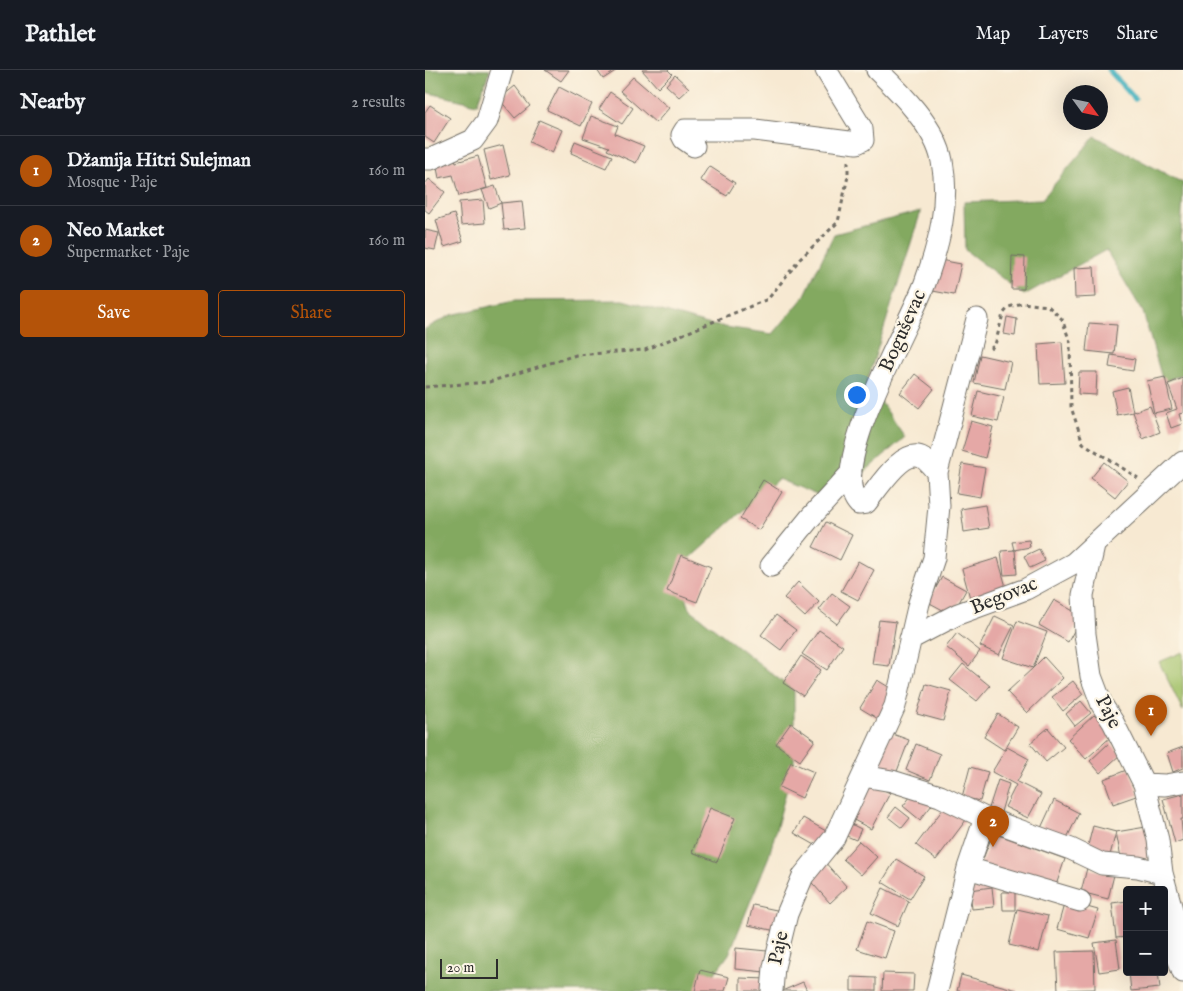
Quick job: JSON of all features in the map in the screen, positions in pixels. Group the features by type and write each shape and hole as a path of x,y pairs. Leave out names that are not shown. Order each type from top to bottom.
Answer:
{"street":[{"path":"425,159 431,159 473,140 487,121 502,70"},
{"path":"694,146 684,140 682,135 685,130 755,130 857,143 863,140 862,129 826,70"},
{"name":"Boguševac","path":"877,70 924,120 942,160 946,199 939,240 925,284 907,327 865,412 856,442 851,473 852,491 859,504 866,503 893,469 904,459 912,456 923,457 937,472"},
{"name":"Paje","path":"772,991 774,967 787,914 799,884 817,857 834,838 847,806 895,706 910,639 934,558 939,506 937,472 977,319"},
{"name":"Begovac","path":"910,639 937,623 976,607 1007,598 1048,579 1074,563 1183,462"},
{"path":"771,566 810,518 851,473"},
{"name":"Paje","path":"1094,546 1083,595 1085,634 1091,676 1102,705 1144,784 1158,840 1162,873 1174,917 1173,944 1183,972"},
{"path":"863,776 892,781 940,796 985,818 1071,849 1102,864 1138,867 1162,873"},
{"path":"1144,784 1165,785 1183,782"},
{"path":"937,991 968,868 985,818"},
{"path":"968,868 1080,901"}],"path":[{"path":"425,387 489,382 576,355 645,350 768,299 800,259 838,222 848,176 848,141"},
{"path":"1022,303 1048,306 1062,319 1070,342 1071,407 1083,443 1134,476"}],"green space":[{"path":"425,70 490,70 477,104 425,92"},
{"path":"1095,136 1183,183 1181,239 1183,241 1183,374 1163,382 1143,312 1106,250 1024,295 965,250 964,202 1042,199"},
{"path":"921,211 867,382 905,437 831,501 778,479 677,570 690,609 794,691 794,762 769,856 729,954 702,991 425,991 425,329 451,315 514,301 623,300 711,325 773,334 804,297 834,234"},
{"path":"1183,652 1183,711 1159,662"}],"building":[{"path":"545,70 569,70 561,81"},
{"path":"597,70 617,70 603,79"},
{"path":"642,70 668,70 672,74 658,88"},
{"path":"675,75 689,88 679,97 666,85"},
{"path":"633,77 669,108 656,123 620,91"},
{"path":"515,86 530,106 515,118 499,99"},
{"path":"559,87 592,104 581,126 547,110"},
{"path":"610,92 633,108 622,124 599,109"},
{"path":"430,105 450,118 434,143 425,137 425,112"},
{"path":"591,116 618,126 615,134 644,146 636,163 607,150 609,147 583,138"},
{"path":"539,120 562,130 552,153 529,142"},
{"path":"575,141 612,156 606,168 571,153"},
{"path":"503,145 510,175 491,180 484,150"},
{"path":"478,156 487,188 459,196 453,175 439,178 436,163 455,159 456,162"},
{"path":"709,166 735,183 727,196 700,180"},
{"path":"429,179 445,192 429,213 425,210 425,184"},
{"path":"495,186 501,203 489,208 482,190"},
{"path":"483,200 485,223 461,225 459,202"},
{"path":"522,201 525,228 504,230 501,203"},
{"path":"454,214 463,241 444,247 436,220"},
{"path":"425,230 439,233 435,250 425,248"},
{"path":"1012,256 1025,257 1024,289 1011,289"},
{"path":"940,260 961,264 954,295 933,291"},
{"path":"1094,267 1096,297 1075,298 1074,268"},
{"path":"1007,317 1017,319 1015,336 1004,334"},
{"path":"1089,323 1117,325 1114,354 1086,351"},
{"path":"1062,342 1065,383 1040,384 1038,344"},
{"path":"980,355 1011,362 1005,389 974,383"},
{"path":"1111,355 1135,359 1133,371 1109,367"},
{"path":"1079,372 1097,372 1096,395 1078,394"},
{"path":"915,374 934,389 919,408 900,393"},
{"path":"1165,377 1172,409 1154,413 1147,381"},
{"path":"1183,378 1183,413 1179,414 1182,424 1171,428 1166,413 1177,409 1168,384"},
{"path":"1128,387 1133,412 1117,415 1112,391"},
{"path":"978,391 1004,397 998,422 972,416"},
{"path":"1150,406 1160,432 1143,439 1133,412"},
{"path":"971,421 993,427 985,458 962,451"},
{"path":"1104,462 1128,481 1115,497 1091,478"},
{"path":"962,464 985,468 980,497 957,493"},
{"path":"763,480 782,492 759,530 740,519"},
{"path":"985,505 989,528 964,532 961,509"},
{"path":"826,522 852,535 840,560 813,547"},
{"path":"1029,540 1030,547 1014,550 1012,542"},
{"path":"1039,549 1045,561 1030,568 1024,556"},
{"path":"1015,550 1017,574 1004,575 1001,551"},
{"path":"681,555 711,567 697,602 667,591"},
{"path":"998,558 1006,587 970,598 962,569"},
{"path":"858,561 874,570 858,600 841,591"},
{"path":"942,577 966,590 952,615 928,602"},
{"path":"798,582 819,602 805,617 784,598"},
{"path":"832,593 850,606 837,624 819,610"},
{"path":"1054,600 1082,616 1068,642 1039,625"},
{"path":"776,615 796,630 781,650 761,635"},
{"path":"995,616 1014,625 999,655 980,646"},
{"path":"879,620 896,622 889,666 872,664"},
{"path":"1017,621 1047,632 1033,668 1003,658"},
{"path":"819,630 843,646 827,670 802,654"},
{"path":"957,633 980,651 969,666 946,647"},
{"path":"801,656 821,670 803,696 783,683"},
{"path":"1044,657 1063,678 1027,713 1007,692"},
{"path":"963,664 990,686 977,701 950,680"},
{"path":"877,680 897,692 880,720 860,708"},
{"path":"1073,681 1083,694 1063,711 1052,697"},
{"path":"926,684 951,691 943,721 917,714"},
{"path":"1081,701 1091,713 1075,726 1066,714"},
{"path":"998,714 1018,727 1004,750 984,737"},
{"path":"1094,715 1113,735 1086,759 1068,739"},
{"path":"791,723 815,740 800,761 776,744"},
{"path":"1048,728 1064,747 1046,762 1030,743"},
{"path":"890,733 909,740 894,779 875,771"},
{"path":"1110,742 1121,754 1100,773 1090,761"},
{"path":"916,744 940,754 930,780 906,770"},
{"path":"1007,747 1029,759 1017,782 1041,794 1028,818 1005,807 1016,785 992,772"},
{"path":"1183,747 1183,768 1173,772 1167,753"},
{"path":"791,762 814,772 802,798 779,787"},
{"path":"970,767 988,772 980,801 962,797"},
{"path":"1129,769 1139,795 1113,804 1104,779"},
{"path":"998,780 1009,784 1001,812 989,808"},
{"path":"865,781 890,793 871,829 848,817"},
{"path":"915,791 932,805 920,820 903,806"},
{"path":"1183,794 1183,819 1181,819 1183,840 1175,843 1163,799"},
{"path":"1054,800 1079,813 1066,840 1041,828"},
{"path":"946,805 966,820 936,860 916,845"},
{"path":"896,807 910,818 902,828 888,817"},
{"path":"710,808 735,818 717,862 692,852"},
{"path":"803,818 826,831 817,846 794,833"},
{"path":"847,822 861,829 856,840 842,834"},
{"path":"1093,826 1116,832 1109,859 1086,853"},
{"path":"1146,827 1151,858 1122,863 1116,832"},
{"path":"993,833 1065,859 1054,891 981,864"},
{"path":"859,841 877,857 861,875 843,859"},
{"path":"896,859 924,876 910,899 882,882"},
{"path":"823,860 847,887 830,903 805,875"},
{"path":"1087,868 1114,875 1108,899 1081,892"},
{"path":"992,887 994,907 972,909 970,890"},
{"path":"883,888 909,901 898,926 871,913"},
{"path":"1002,892 1015,892 1015,910 1003,910"},
{"path":"1065,901 1098,910 1089,938 1057,929"},
{"path":"1123,902 1123,937 1116,938 1112,903"},
{"path":"753,905 781,911 776,931 748,925"},
{"path":"1017,909 1048,916 1039,952 1009,945"},
{"path":"867,921 894,931 885,958 857,949"},
{"path":"1116,940 1120,969 1099,972 1094,943"},
{"path":"736,948 767,951 765,972 735,969"},
{"path":"1094,951 1095,989 1058,990 1056,952"},
{"path":"700,970 729,977 725,991 695,991"},
{"path":"883,973 914,974 913,991 882,991"},
{"path":"961,975 1017,990 1017,991 957,991"},
{"path":"1129,976 1158,976 1160,988 1131,991"},
{"path":"851,977 876,978 876,991 851,991"},
{"path":"740,978 767,979 767,991 740,991"},
{"path":"803,982 807,991 782,991"}],"waterway":[{"path":"1109,70 1135,99"}],"place":[{"name":"Džamija Hitri Sulejman","path":"1151,736"},
{"name":"Neo Market","path":"993,847"}]}
